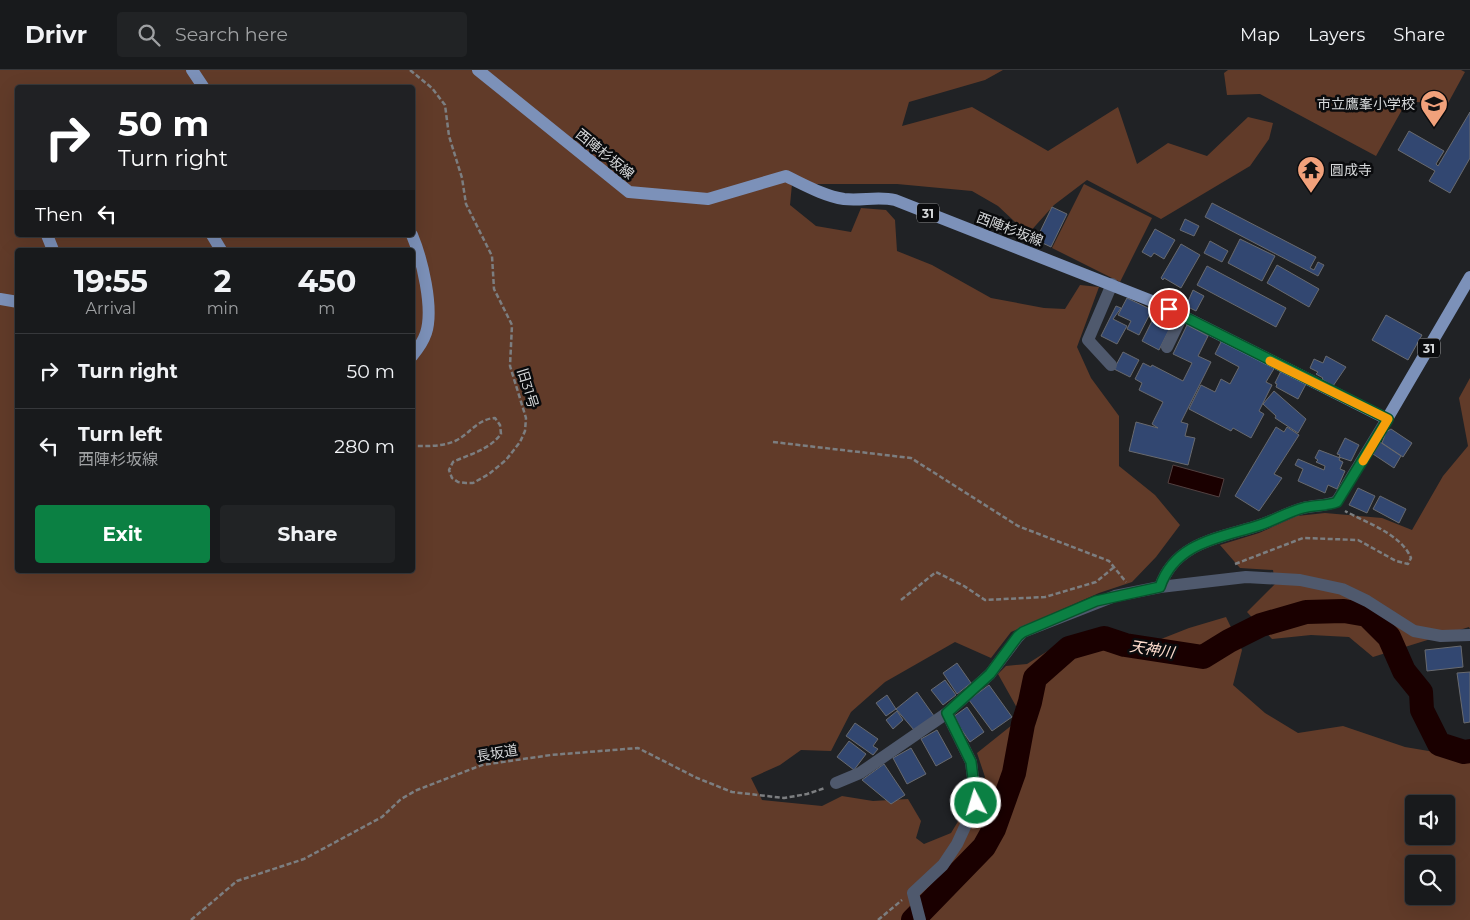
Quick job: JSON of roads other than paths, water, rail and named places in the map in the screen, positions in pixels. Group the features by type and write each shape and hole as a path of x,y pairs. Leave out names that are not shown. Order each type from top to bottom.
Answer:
{"main road":[{"path":"192,70 202,85"},
{"name":"西陣杉坂線","path":"478,70 630,192 708,199 786,176 828,195 846,199 884,197 895,200 1112,284 1182,316 1388,419"},
{"path":"213,237 220,248"},
{"path":"413,237 418,249 428,311 426,334 415,351"},
{"name":"31","path":"1388,419 1470,276"},
{"path":"0,299 15,302"}],"street":[{"path":"1111,365 1088,340 1112,284"},
{"path":"1167,347 1182,316"},
{"path":"1160,587 1170,566 1184,551 1202,542 1262,525 1302,508 1337,502 1388,419"},
{"path":"836,784 860,773 947,713 990,674 1023,632 1096,601 1160,587 1246,577 1272,577 1300,580 1342,589 1367,601 1414,631 1441,636 1470,635"},
{"path":"920,920 913,893 943,865 957,844 976,803 971,762 947,713"}],"waterway":[{"name":"天神川","path":"913,920 984,847 994,829 1014,773 1023,724 1035,678 1069,648 1104,638 1125,645 1203,657 1261,625 1306,612 1344,611 1367,615 1389,637 1404,671 1421,692 1422,710 1439,744 1464,752 1470,751"}],"place":[{"name":"市立鷹峯小学校","path":"1434,128"},
{"name":"圓成寺","path":"1311,194"}]}
